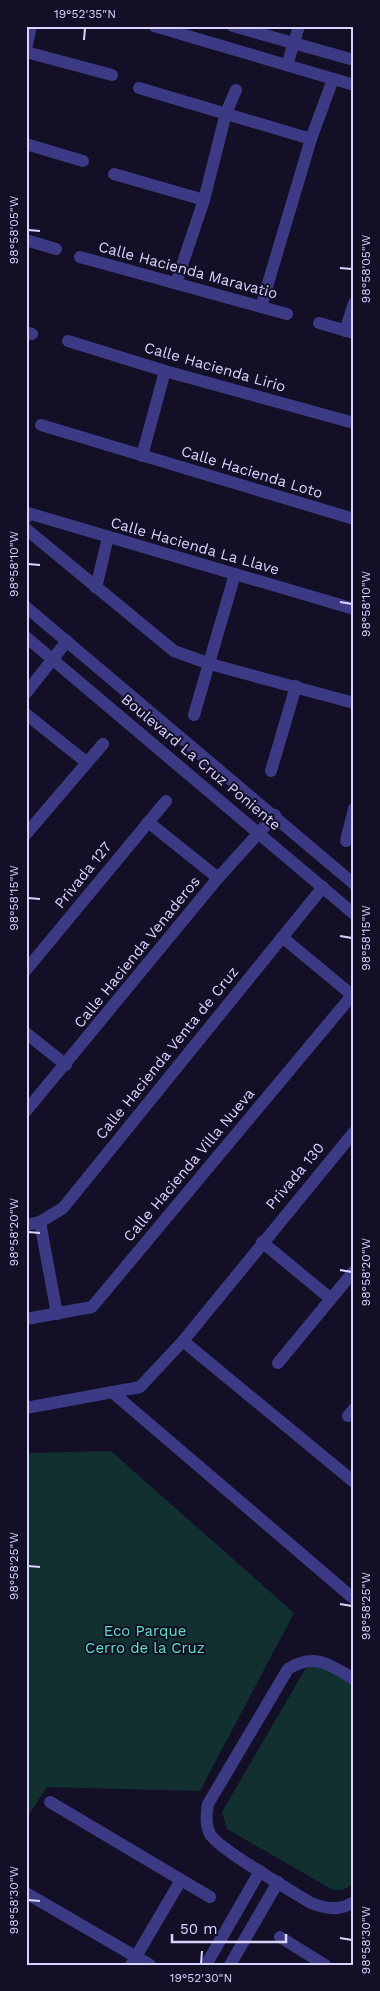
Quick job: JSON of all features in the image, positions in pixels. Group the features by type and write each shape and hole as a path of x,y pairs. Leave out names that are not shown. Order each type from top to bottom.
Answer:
{"street":[{"path":"31,26 26,50 112,75"},
{"path":"154,26 354,86"},
{"path":"233,26 354,60"},
{"path":"287,65 299,26"},
{"path":"261,307 311,139 332,79"},
{"path":"139,88 311,139"},
{"path":"176,283 204,200 226,113 236,90"},
{"path":"26,144 83,161"},
{"path":"114,174 204,200"},
{"path":"26,240 56,248"},
{"name":"Calle Hacienda Maravatio","path":"80,257 287,314"},
{"path":"319,323 350,332 354,303"},
{"name":"Calle Hacienda Lirio","path":"68,341 166,371 354,423"},
{"path":"142,456 166,371"},
{"name":"Calle Hacienda Loto","path":"41,425 354,520"},
{"name":"Calle Hacienda La Llave","path":"27,516 108,537 354,609"},
{"path":"26,529 174,651 210,664 354,703"},
{"path":"96,588 108,537"},
{"path":"194,715 235,574"},
{"name":"Boulevard La Cruz Poniente","path":"26,607 275,815 352,882"},
{"name":"Boulevard La Cruz Poniente","path":"26,637 354,914"},
{"path":"26,693 54,660 67,641"},
{"path":"271,771 296,686"},
{"path":"26,714 86,762"},
{"path":"26,834 103,744"},
{"name":"Privada 127","path":"26,970 166,801"},
{"path":"346,841 354,809"},
{"name":"Calle Hacienda Venaderos","path":"26,1111 66,1065 218,878 275,815"},
{"path":"148,822 218,878"},
{"name":"Calle Hacienda Venta de Cruz","path":"26,1225 40,1222 63,1208 323,887"},
{"path":"282,937 353,994"},
{"name":"Calle Hacienda Villa Nueva","path":"26,1319 92,1307 353,994"},
{"path":"26,1033 66,1065"},
{"name":"Privada 130","path":"262,1242 354,1132"},
{"path":"40,1222 56,1314"},
{"path":"26,1408 140,1387 183,1341 262,1242 331,1299"},
{"path":"278,1363 354,1271"},
{"path":"183,1341 354,1482"},
{"path":"112,1392 354,1598"},
{"path":"354,1679 326,1663 316,1660 306,1660 288,1669 208,1804 206,1824 215,1842 311,1904 323,1908 337,1909 354,1902"},
{"path":"50,1802 210,1897"},
{"path":"206,1965 260,1871"},
{"path":"133,1961 180,1880"},
{"path":"230,1965 278,1882"},
{"path":"26,1893 133,1961 150,1965"},
{"path":"280,1937 312,1961 325,1965"}],"green space":[{"name":"Eco Parque Cerro de la Cruz","path":"111,1451 294,1613 200,1791 47,1787 26,1819 26,1453"},
{"path":"322,1664 354,1685 354,1884 342,1890 333,1890 227,1829 222,1812 304,1671 307,1668"}]}
